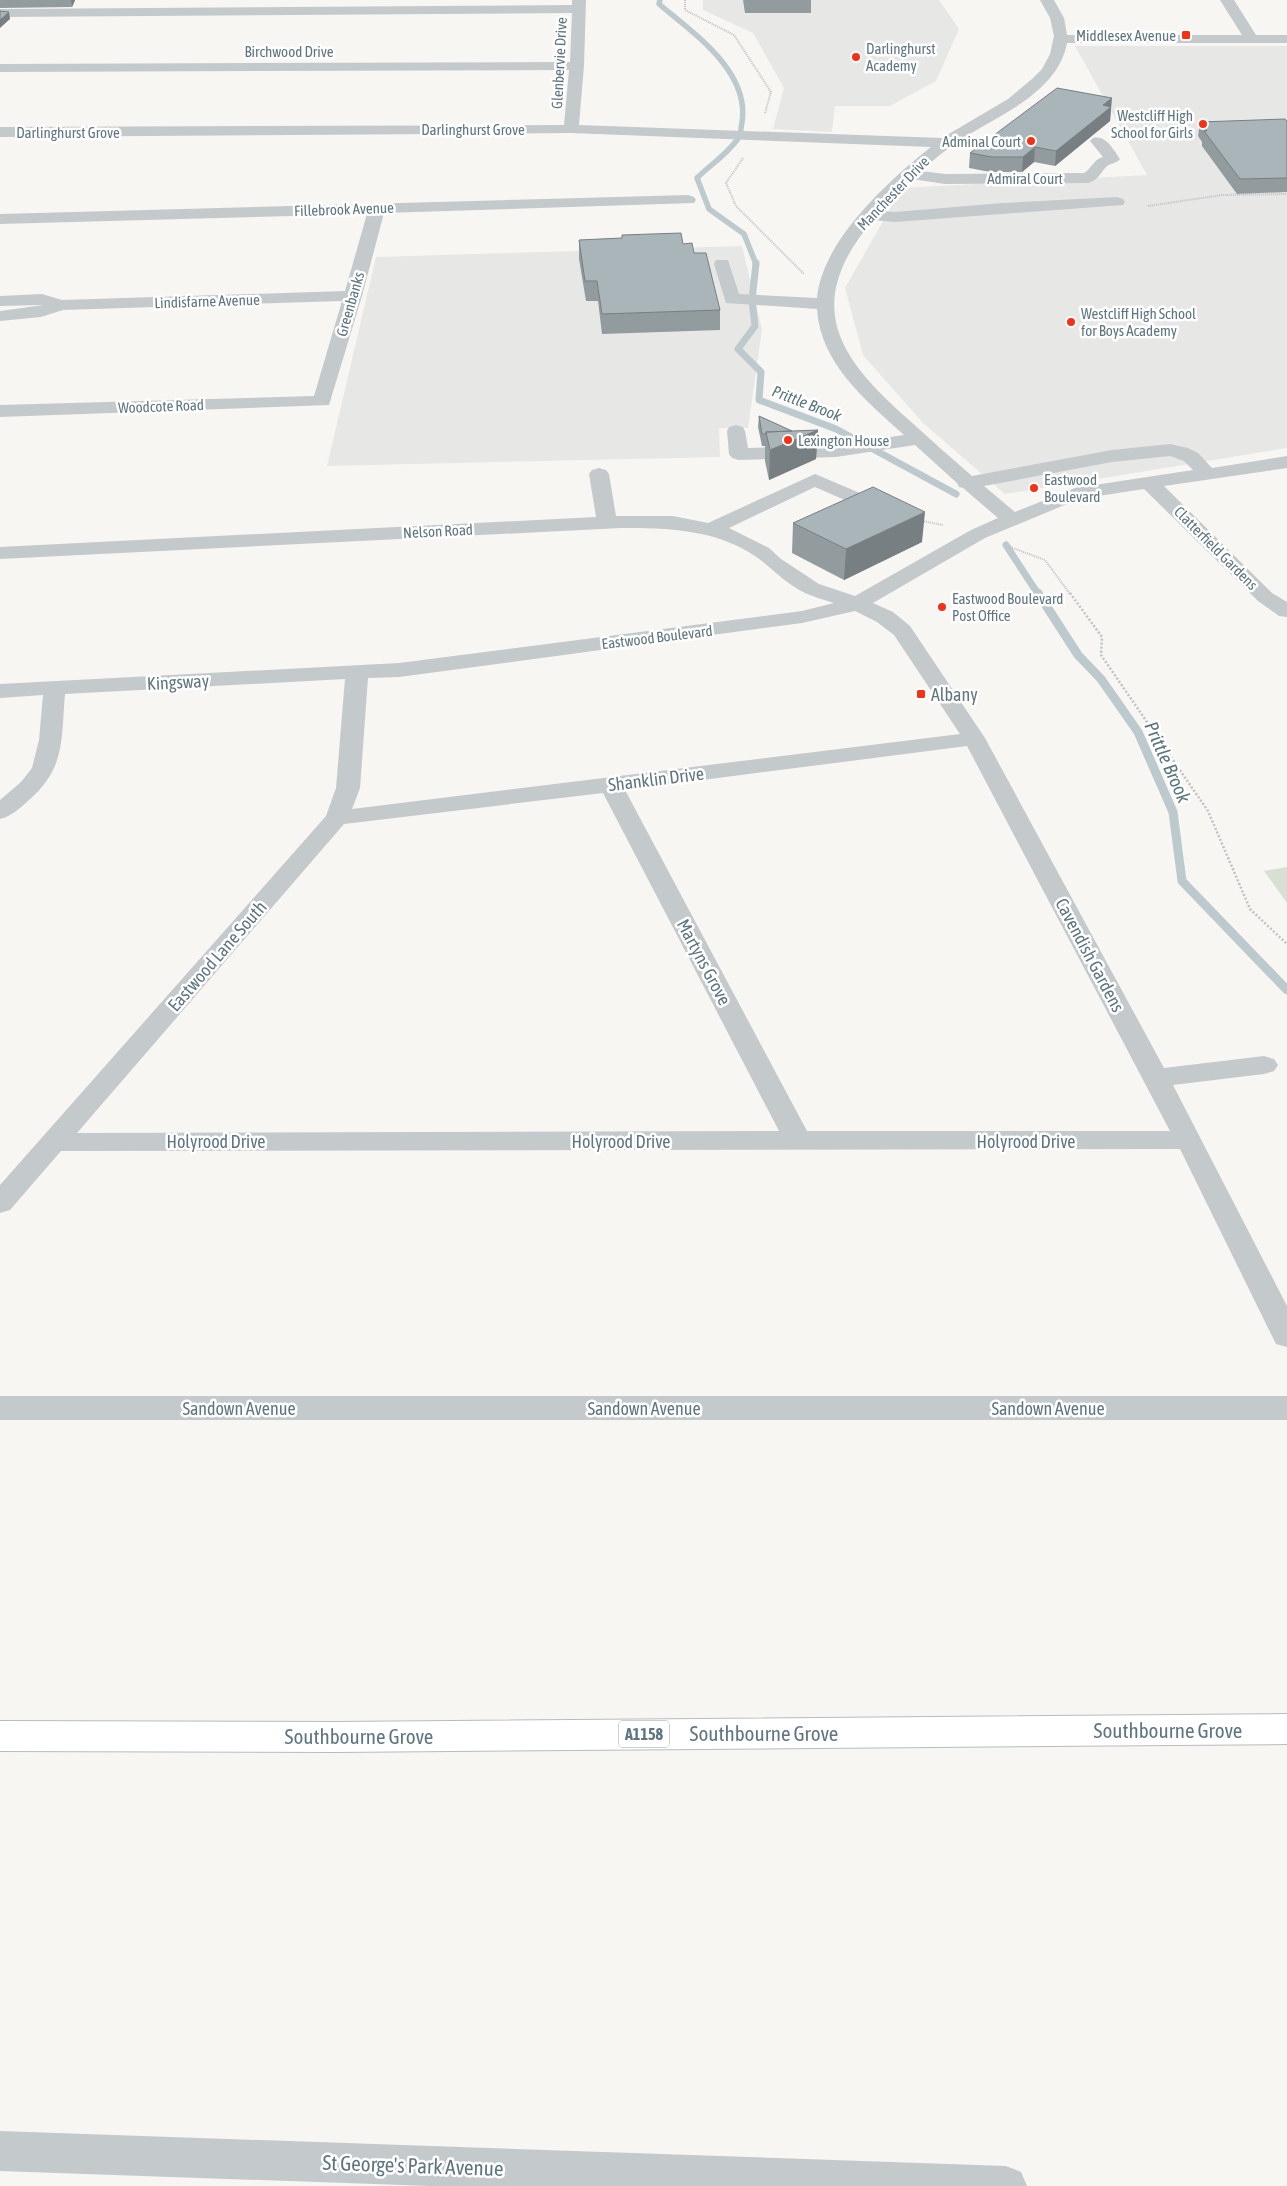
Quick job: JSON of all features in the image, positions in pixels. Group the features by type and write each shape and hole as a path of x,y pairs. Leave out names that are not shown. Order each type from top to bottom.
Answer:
{"main road":[{"name":"Southbourne Grove","path":"0,1736 346,1737 1287,1730"}],"street":[{"path":"1047,0 1058,18 1062,39 1234,46 1252,39 1287,39"},
{"path":"1227,0 1252,39"},
{"path":"0,13 579,5"},
{"name":"Glenbervie Drive","path":"571,129 577,66 579,5"},
{"name":"Manchester Drive","path":"1011,520 966,483 866,391 845,365 830,334 825,304 828,282 837,261 868,215 908,174 946,143 1032,88 1047,72 1056,57 1062,39"},
{"name":"Birchwood Drive","path":"0,68 577,66"},
{"name":"Darlinghurst Grove","path":"0,132 571,129 946,143"},
{"name":"Admiral Court","path":"908,174 944,179 1088,178 1096,172 1101,163 1112,159 1098,141"},
{"name":"Fillebrook Avenue","path":"0,219 688,200"},
{"path":"868,215 895,217 1003,208 1116,202"},
{"name":"Greenbanks","path":"322,401 377,208"},
{"path":"722,264 732,299 825,304"},
{"name":"Lindisfarne Avenue","path":"0,302 42,300 61,305 353,296"},
{"name":"Lindisfarne Avenue","path":"0,316 41,312 61,305"},
{"name":"Woodcote Road","path":"0,411 322,401"},
{"path":"736,431 738,454 847,450 919,439"},
{"path":"966,483 1112,456 1170,450 1181,452 1191,457 1206,473"},
{"name":"Eastwood Boulevard","path":"357,674 747,626 802,617 857,604 978,534 1075,494 1287,462"},
{"path":"599,474 607,523"},
{"path":"712,529 815,480 905,519"},
{"name":"Clatterfield Gardens","path":"1148,482 1265,597 1287,611"},
{"name":"Nelson Road","path":"0,552 607,523 673,522 712,529 737,538 762,552 774,563 812,588 857,604"},
{"name":"Cavendish Gardens","path":"857,604 886,617 902,631 974,738 1189,1140 1287,1336"},
{"name":"Kingsway","path":"0,691 357,674"},
{"name":"Eastwood Lane South","path":"0,1203 337,818 348,788 357,674"},
{"path":"0,812 32,783 44,768 54,688"},
{"name":"Shanklin Drive","path":"337,818 942,744 974,738"},
{"name":"Martyns Grove","path":"610,784 798,1141"},
{"path":"1156,1078 1264,1066"},
{"name":"Holyrood Drive","path":"53,1142 1189,1140"},
{"name":"Sandown Avenue","path":"0,1408 1287,1408"},
{"name":"St George's Park Avenue","path":"0,2151 1006,2186"}],"path":[{"path":"1148,206 1222,195 1287,194"},
{"path":"978,534 1045,560 1102,637 1101,655 1208,811 1250,910 1287,944"}],"shaded area":[{"name":"Darlinghurst Academy","path":"703,0 939,0 959,29 936,81 890,106 835,106 832,132 773,129 784,88 753,33 703,10"},
{"name":"Westcliff High School for Boys Academy","path":"1075,46 1287,46 1287,448 1005,494 923,423 863,355 845,288 902,188 1147,175"},
{"path":"742,246 762,329 748,428 719,428 720,457 327,466 376,257"},
{"path":"1287,867 1287,903 1264,871"}],"building":[{"path":"0,11 9,12 0,20"},
{"path":"1057,88 1112,98 1103,105 1111,107 1056,151 1035,147 1023,157 992,157 970,153"},
{"path":"1285,119 1287,121 1287,178 1240,179 1204,131 1207,131 1200,122"},
{"path":"681,233 683,244 692,243 694,253 706,253 720,310 602,314 597,281 585,281 579,240 622,238 622,235"},
{"path":"759,416 792,431 766,432 766,434 762,434"},
{"path":"818,430 770,450 766,432"},
{"path":"873,487 925,512 846,549 793,523"}],"waterway":[{"name":"Prittle Brook","path":"660,0 659,4 687,27 716,55 728,70 737,86 742,103 742,122 739,137 725,154 697,178 709,209 744,234 756,264"},
{"name":"Prittle Brook","path":"756,264 752,300 755,326 738,349 761,372 759,400 836,429 956,494"},
{"name":"Prittle Brook","path":"1006,545 1038,594"},
{"name":"Prittle Brook","path":"1038,593 1078,655 1101,679 1138,732 1173,812 1182,881 1287,990"}],"place":[{"name":"Middlesex Avenue","path":"1186,35"},
{"name":"Darlinghurst Academy","path":"856,57"},
{"name":"Westcliff High School for Girls","path":"1203,124"},
{"name":"Adminal Court","path":"1031,141"},
{"name":"Westcliff High School for Boys Academy","path":"1071,322"},
{"name":"Lexington House","path":"788,440"},
{"name":"Eastwood Boulevard","path":"1034,488"},
{"name":"Eastwood Boulevard Post Office","path":"942,607"},
{"name":"Albany","path":"921,694"}]}
